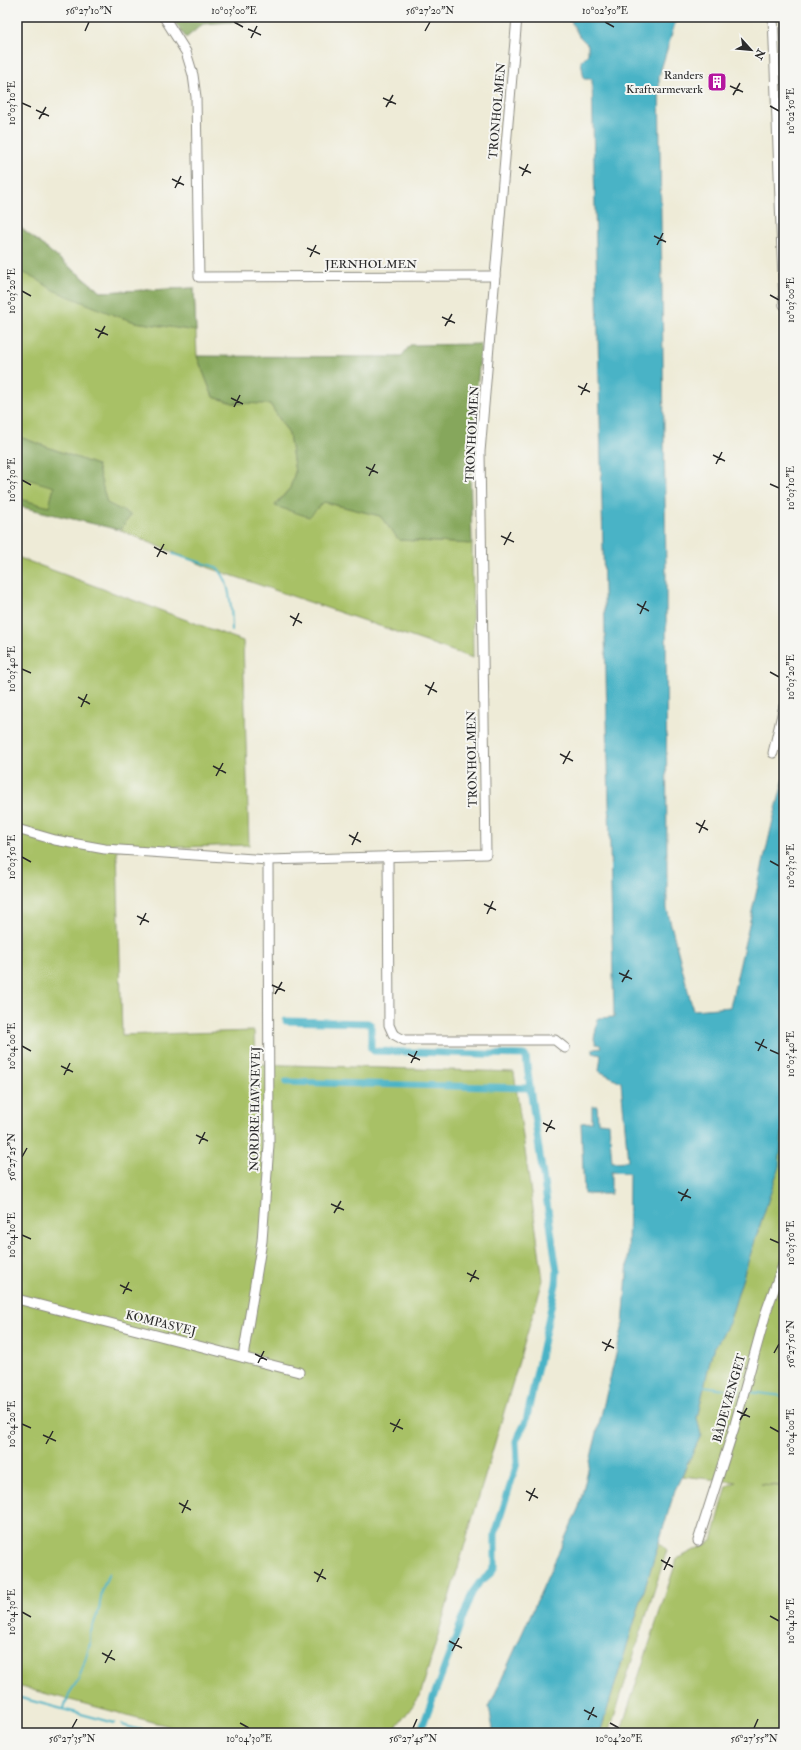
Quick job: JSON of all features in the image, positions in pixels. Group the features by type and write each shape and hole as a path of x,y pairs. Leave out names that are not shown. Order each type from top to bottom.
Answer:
{"street":[{"name":"JERNHOLMEN","path":"164,17 186,52 193,74 196,97 199,277 495,276"},
{"name":"TRONHOLMEN","path":"388,856 486,854 480,452 517,17"},
{"path":"773,17 784,305"},
{"path":"774,753 784,706"},
{"path":"17,829 55,840 105,849 268,860 388,856 389,1025 393,1034 404,1040 555,1040 565,1048"},
{"name":"NORDRE HAVNEVEJ","path":"243,1357 262,1241 269,1144 268,860"},
{"name":"BÅDEVÆNGET","path":"698,1541 734,1428 767,1309 784,1262"},
{"name":"KOMPASVEJ","path":"17,1299 300,1372"}],"green space":[{"path":"171,17 276,17 276,19 203,24 186,38"},
{"path":"17,225 101,292 194,288 197,356 213,397 233,403 270,404 289,434 295,472 290,488 275,505 324,502 380,516 399,540 472,544 473,658 210,568 120,530 131,515 107,504 97,465 17,436","holes":["115,315 185,329 135,322"]},
{"path":"17,225 101,292 194,288 196,331 135,322 53,290 35,278 17,270"},
{"path":"481,344 470,466 472,544 399,540 380,516 324,502 309,517 275,506 290,488 295,472 289,434 270,404 233,403 213,397 197,356 401,357 410,345"},
{"path":"17,436 97,465 107,503 131,515 120,530 17,506 17,498 49,507 54,487 17,476"},
{"path":"17,476 54,486 49,508 17,498"},
{"path":"17,557 243,641 249,845 117,849 122,1035 254,1031 255,1064 514,1072 543,1280 420,1696 392,1733 195,1733 17,1686"},
{"path":"784,1111 784,1486 761,1484 784,1487 784,1733 620,1733 677,1559 712,1541 727,1486 736,1482 682,1476 701,1435 697,1418 712,1352 729,1323 779,1167"},
{"path":"659,1542 667,1550 609,1733 600,1733"}],"water":[{"path":"569,17 677,17 659,76 666,572 667,909 693,1010 730,1007 773,820 784,779 784,1111 779,1167 729,1323 712,1352 697,1418 701,1435 675,1490 600,1733 491,1733 493,1729 489,1707 579,1507 623,1325 628,1261 629,1173 611,1172 611,1194 584,1194 581,1123 592,1122 592,1106 597,1106 598,1122 609,1123 612,1162 628,1161 621,1082 599,1071 601,1055 593,1053 593,1049 601,1048 600,1045 596,1044 594,1039 598,1018 614,1017 592,79 584,79 581,61 588,54 588,45 579,36"}],"waterway":[{"path":"173,554 216,567 221,572 225,579 230,597 232,631"},
{"path":"286,1021 368,1023 371,1025 371,1048 374,1051 524,1055 526,1057 557,1271 556,1284 526,1421 516,1441 517,1463 495,1534 495,1566 491,1573 479,1583 472,1593 420,1733"},
{"path":"286,1082 530,1088"},
{"path":"704,1386 739,1391"},
{"path":"749,1392 784,1396"},
{"path":"64,1709 69,1694 78,1680 82,1670 90,1644 90,1634 99,1609 102,1590 109,1573"},
{"path":"17,1697 115,1723"},
{"path":"122,1725 153,1733"}],"place":[{"name":"Randers Kraftvarmeværk","path":"717,82"}]}
